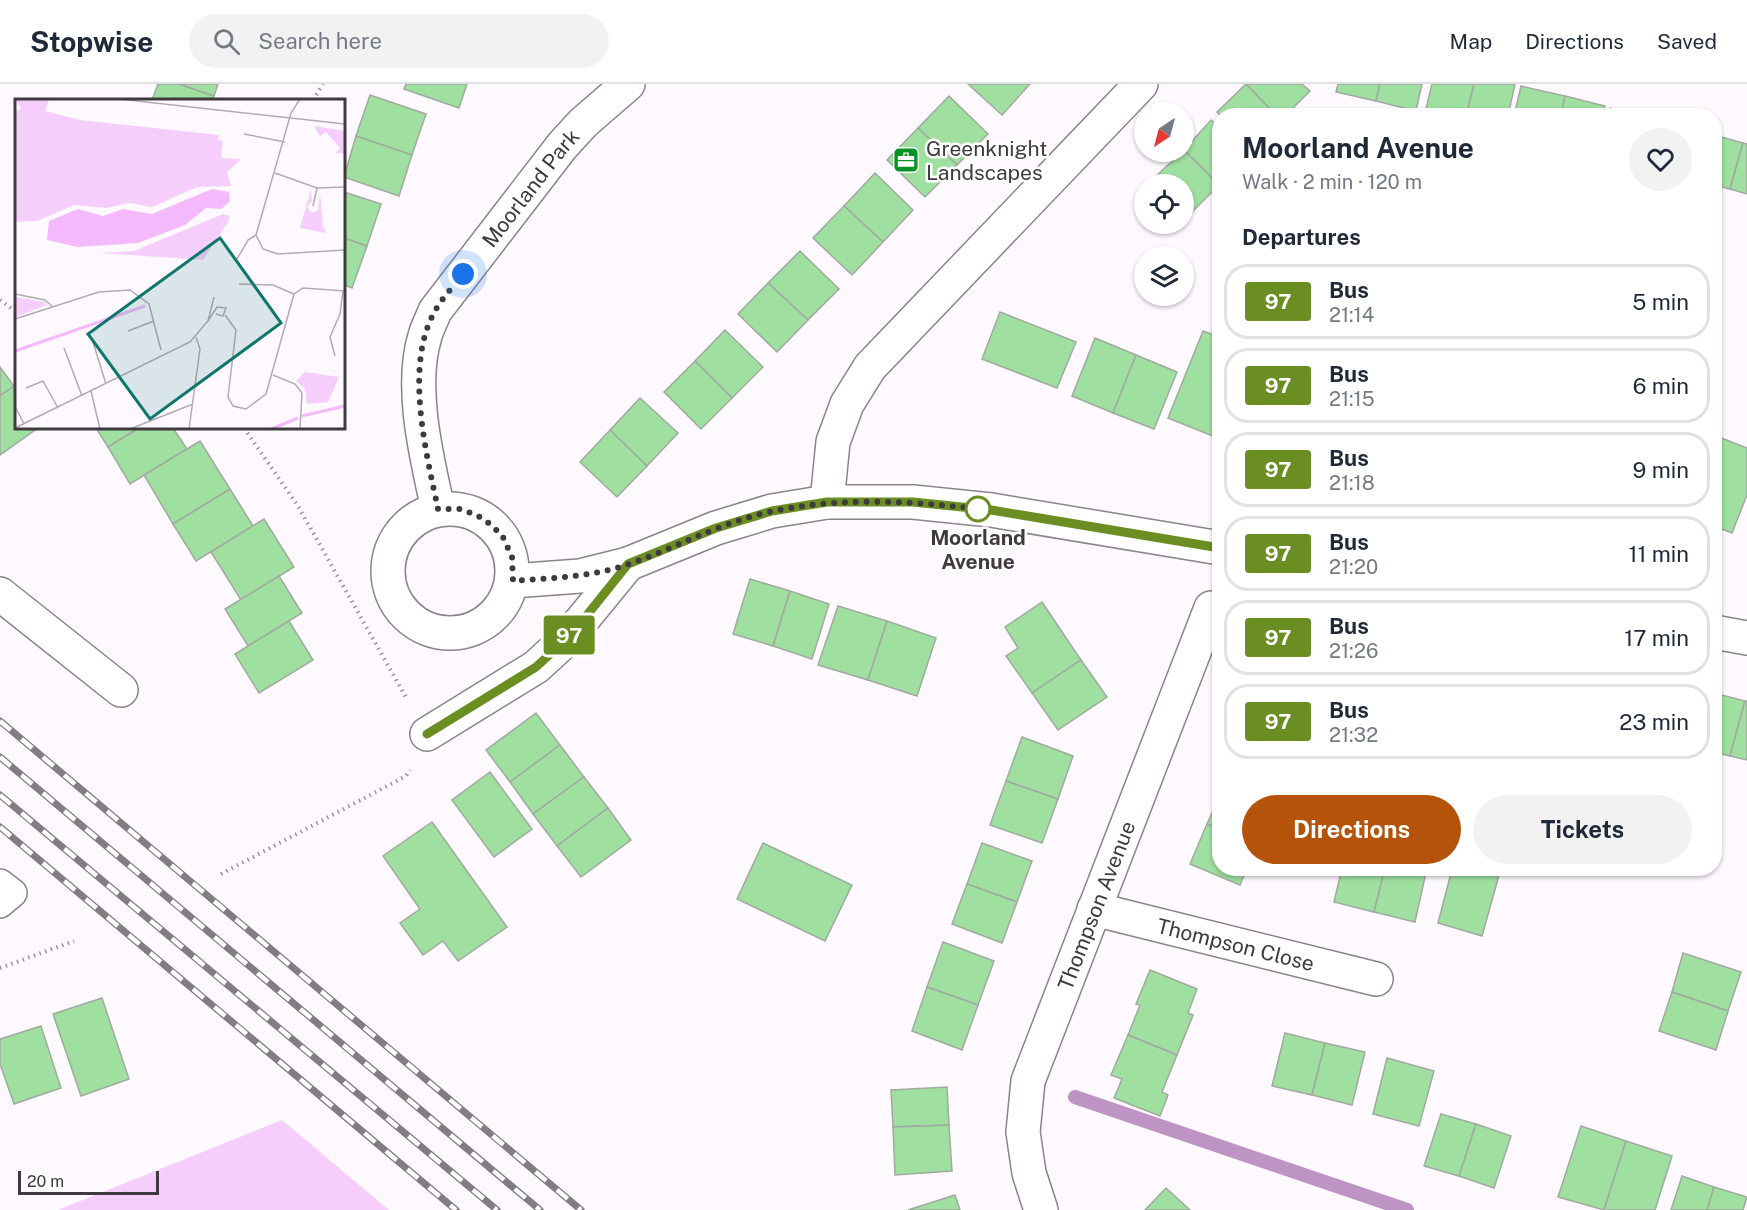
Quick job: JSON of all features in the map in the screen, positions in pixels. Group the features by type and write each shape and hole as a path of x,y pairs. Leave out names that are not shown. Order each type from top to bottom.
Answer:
{"street":[{"name":"Moorland Park","path":"438,509 420,413 420,363 424,337 435,311 562,146 583,123 628,84"},
{"path":"827,502 833,442 847,404 870,367 1140,84"},
{"path":"513,581 580,576 628,564 716,528 772,511 827,502 913,502 991,510 1212,547"},
{"path":"438,509 462,509 484,519 502,535 512,557 513,581 506,600 493,617 476,629 455,634 435,632 416,623 400,608 391,590 388,569 392,549 403,530 419,517 438,509"},
{"path":"427,734 536,667 583,620 628,564"},
{"path":"0,594 121,690"},
{"name":"Thompson Avenue","path":"1041,1210 1029,1173 1023,1132 1028,1081 1211,608"},
{"path":"1722,633 1747,638"},
{"name":"Thompson Close","path":"1094,909 1376,979"}],"lane":[{"path":"0,883 13,893 0,904"}],"path":[{"path":"314,99 323,84"},
{"path":"0,300 15,311"},
{"path":"221,874 406,776 418,758 427,734 298,506 245,429"},
{"path":"0,968 74,940"}],"shaded area":[{"path":"282,1120 389,1210 58,1210"}],"building":[{"path":"158,84 179,84 214,96 212,99 152,99"},
{"path":"179,84 218,84 214,96"},
{"path":"406,84 467,84 459,108 404,89"},
{"path":"968,84 1030,84 1002,115"},
{"path":"1246,84 1269,108 1221,108"},
{"path":"1246,84 1302,84 1310,91 1293,108 1269,108"},
{"path":"1338,84 1380,84 1376,101 1336,92"},
{"path":"1380,84 1422,84 1417,108 1404,108 1376,101"},
{"path":"1432,84 1474,84 1468,108 1426,108"},
{"path":"1474,84 1515,84 1510,108 1468,108"},
{"path":"1521,86 1565,96 1563,108 1516,108"},
{"path":"370,95 426,114 412,155 356,136"},
{"path":"949,96 988,134 957,165 918,128"},
{"path":"1565,96 1605,106 1605,108 1563,108"},
{"path":"1211,120 1212,121 1212,178 1194,160 1194,139"},
{"path":"918,128 957,165 925,197 887,160"},
{"path":"356,136 412,155 399,196 345,177"},
{"path":"1722,137 1743,143 1730,189 1722,187"},
{"path":"1743,143 1747,144 1747,194 1730,189"},
{"path":"1194,160 1212,178 1212,192 1194,210 1194,174 1158,174 1171,162 1194,162"},
{"path":"875,173 913,210 883,242 844,206"},
{"path":"345,192 381,204 367,246 345,238"},
{"path":"844,206 883,242 852,275 813,238"},
{"path":"345,238 367,246 352,288 345,285"},
{"path":"800,251 839,289 808,320 768,283"},
{"path":"768,283 808,320 777,352 738,314"},
{"path":"1000,312 1076,342 1057,388 982,359"},
{"path":"725,330 763,367 732,398 695,361"},
{"path":"1203,331 1212,334 1212,436 1168,418"},
{"path":"1095,338 1136,355 1113,413 1072,396"},
{"path":"1136,355 1177,372 1154,429 1113,413"},
{"path":"695,361 732,398 701,429 664,392"},
{"path":"0,367 14,386 0,396"},
{"path":"14,386 15,429 37,429 0,455 0,396"},
{"path":"640,398 678,433 647,466 610,430"},
{"path":"97,429 137,429 108,447"},
{"path":"137,429 174,429 187,449 130,484 108,447"},
{"path":"610,430 647,466 617,497 580,462"},
{"path":"1722,438 1747,448 1747,495 1732,533 1722,529"},
{"path":"200,441 230,489 173,524 144,475"},
{"path":"230,489 253,526 196,561 173,524"},
{"path":"264,519 294,567 241,600 211,552"},
{"path":"279,576 302,613 248,646 225,609"},
{"path":"750,579 790,591 773,646 733,634"},
{"path":"790,591 829,604 812,659 773,646"},
{"path":"1042,602 1081,660 1032,693 1006,656 1018,648 1005,627"},
{"path":"838,606 887,621 868,680 818,665"},
{"path":"289,621 313,660 259,693 235,654"},
{"path":"887,621 936,638 917,696 868,680"},
{"path":"1081,660 1107,697 1058,730 1032,693"},
{"path":"1722,695 1745,701 1730,756 1722,754"},
{"path":"1745,701 1747,701 1747,760 1730,756"},
{"path":"536,713 560,745 510,782 486,750"},
{"path":"1022,737 1073,756 1058,799 1006,781"},
{"path":"560,745 584,777 533,814 510,782"},
{"path":"490,772 532,829 494,857 452,800"},
{"path":"584,777 608,808 557,846 533,814"},
{"path":"1006,781 1058,799 1042,843 990,825"},
{"path":"608,808 631,840 581,877 557,846"},
{"path":"1212,813 1212,826 1207,824"},
{"path":"432,822 507,927 458,961 443,941 423,955 400,923 420,909 383,856"},
{"path":"1207,824 1212,826 1212,873 1190,864"},
{"path":"763,843 852,885 825,941 737,899"},
{"path":"982,843 1032,861 1017,902 967,884"},
{"path":"1219,876 1244,876 1240,885"},
{"path":"1340,876 1383,876 1374,912 1334,902"},
{"path":"1383,876 1425,876 1415,922 1374,912"},
{"path":"1450,876 1499,876 1482,936 1438,923"},
{"path":"967,884 1017,902 1002,943 952,924"},
{"path":"943,942 994,961 978,1005 927,987"},
{"path":"1683,953 1741,972 1728,1011 1672,992"},
{"path":"1150,970 1197,989 1188,1013 1193,1015 1177,1055 1128,1035 1140,1005 1136,1004"},
{"path":"927,987 978,1005 962,1050 912,1031"},
{"path":"1672,992 1728,1011 1716,1050 1659,1031"},
{"path":"102,998 129,1079 81,1096 53,1014"},
{"path":"41,1026 61,1088 14,1104 0,1064 0,1039"},
{"path":"1285,1033 1325,1043 1312,1095 1272,1086"},
{"path":"1128,1035 1177,1055 1162,1092 1168,1095 1160,1116 1114,1098 1122,1079 1111,1075"},
{"path":"1325,1043 1365,1052 1352,1105 1312,1095"},
{"path":"1387,1058 1434,1071 1419,1126 1373,1114"},
{"path":"947,1087 949,1125 893,1127 891,1090"},
{"path":"1441,1114 1476,1124 1459,1176 1424,1166"},
{"path":"1476,1124 1511,1136 1494,1188 1459,1176"},
{"path":"949,1125 952,1171 895,1175 893,1127"},
{"path":"1581,1126 1626,1141 1604,1210 1558,1197"},
{"path":"1626,1141 1672,1156 1655,1210 1604,1210"},
{"path":"1682,1176 1714,1187 1707,1210 1671,1210"},
{"path":"1714,1187 1747,1197 1743,1210 1707,1210"},
{"path":"1166,1188 1190,1210 1145,1210"},
{"path":"955,1195 960,1210 908,1210"}],"waterway":[{"path":"1075,1097 1407,1210"}],"railway":[{"path":"0,721 581,1210"},
{"path":"0,757 540,1210"},
{"path":"0,795 497,1210"},
{"path":"0,827 456,1210"}],"bus line":[{"name":"97","path":"427,734 536,667 583,620 628,564 716,528 772,511 827,502 913,502 991,510 1212,547"}],"place":[{"name":"Greenknight Landscapes","path":"906,160"},
{"name":"Moorland Avenue","path":"978,509"}],"route":[{"path":"463,274 435,311 424,337 420,363 420,413 429,470 438,509 462,509 484,519 502,535 512,557 513,581 580,576 628,564 716,528 772,511 827,502 913,502 978,509"}]}
